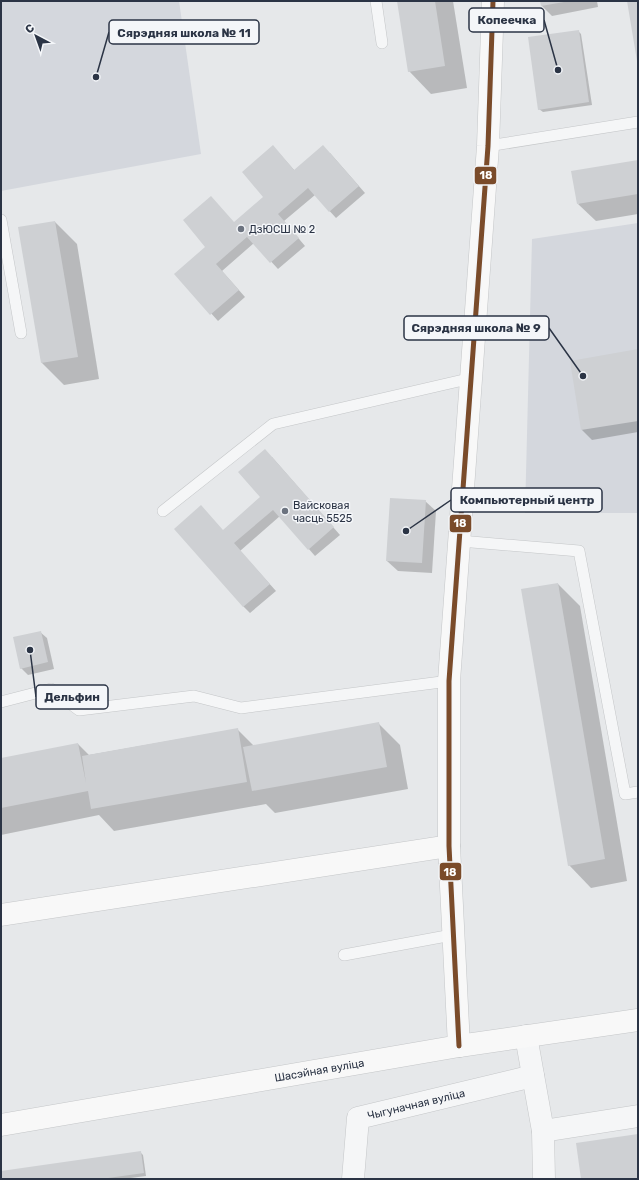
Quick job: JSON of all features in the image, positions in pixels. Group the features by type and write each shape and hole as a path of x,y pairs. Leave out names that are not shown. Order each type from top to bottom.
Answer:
{"street":[{"path":"459,1046 452,935 449,846 449,681 488,146 493,1"},
{"path":"1,915 449,846"},
{"name":"Шасэйная вуліца","path":"1,1125 459,1046 638,1020"},
{"path":"526,1036 543,1131 544,1179"},
{"name":"Чыгуначная вуліца","path":"353,1179 358,1118 533,1076"},
{"path":"543,1131 638,1116"}],"lane":[{"path":"376,1 382,43"},
{"path":"488,146 638,122"},
{"path":"1,220 21,333"},
{"path":"163,510 273,424 472,378"},
{"path":"460,541 579,550 626,794 638,792"},
{"path":"1,702 51,689 79,710 194,696 241,708 449,681"},
{"path":"344,955 452,935"}],"shaded area":[{"path":"1,1 179,1 201,154 1,191"},
{"path":"638,223 638,513 525,513 532,239"}],"building":[{"path":"397,1 435,1 445,66 408,72"},
{"path":"540,1 563,1 564,2 541,6"},
{"path":"627,1 638,1 637,61"},
{"path":"579,30 589,102 538,110 528,37"},
{"name":"ДзЮСШ № 2","path":"273,145 294,170 323,145 359,186 329,212 308,188 278,214 299,238 270,263 247,237 216,264 239,290 210,315 174,274 205,247 183,220 211,196 234,222 263,197 242,172"},
{"path":"638,160 638,194 577,204 571,171"},
{"path":"55,221 78,357 41,363 18,227"},
{"path":"638,349 638,421 581,430 570,361"},
{"path":"265,449 334,527 308,550 273,510 234,543 270,584 243,607 174,529 201,505 223,530 260,497 238,472"},
{"path":"390,498 426,500 422,563 386,561"},
{"path":"558,583 605,859 568,866 521,589"},
{"path":"41,631 48,662 20,669 13,637"},
{"path":"379,722 387,767 252,791 243,747"},
{"path":"238,728 247,782 91,809 88,791 1,808 1,758 78,743 86,783 82,756"},
{"path":"638,1134 638,1179 581,1179 576,1143"},
{"path":"141,1151 144,1173 101,1179 1,1179 1,1171"}],"transit line":[{"name":"18","path":"459,1046 449,846 449,681 488,146 493,1"}],"place":[{"name":"Копеечка","path":"558,70"},
{"name":"Сярэдняя школа № 11","path":"96,77"},
{"name":"ДзЮСШ № 2","path":"241,229"},
{"name":"Сярэдняя школа № 9","path":"583,376"},
{"name":"Вайсковая часць 5525","path":"285,511"},
{"name":"Компьютерный центр","path":"406,531"},
{"name":"Дельфин","path":"30,650"}]}
